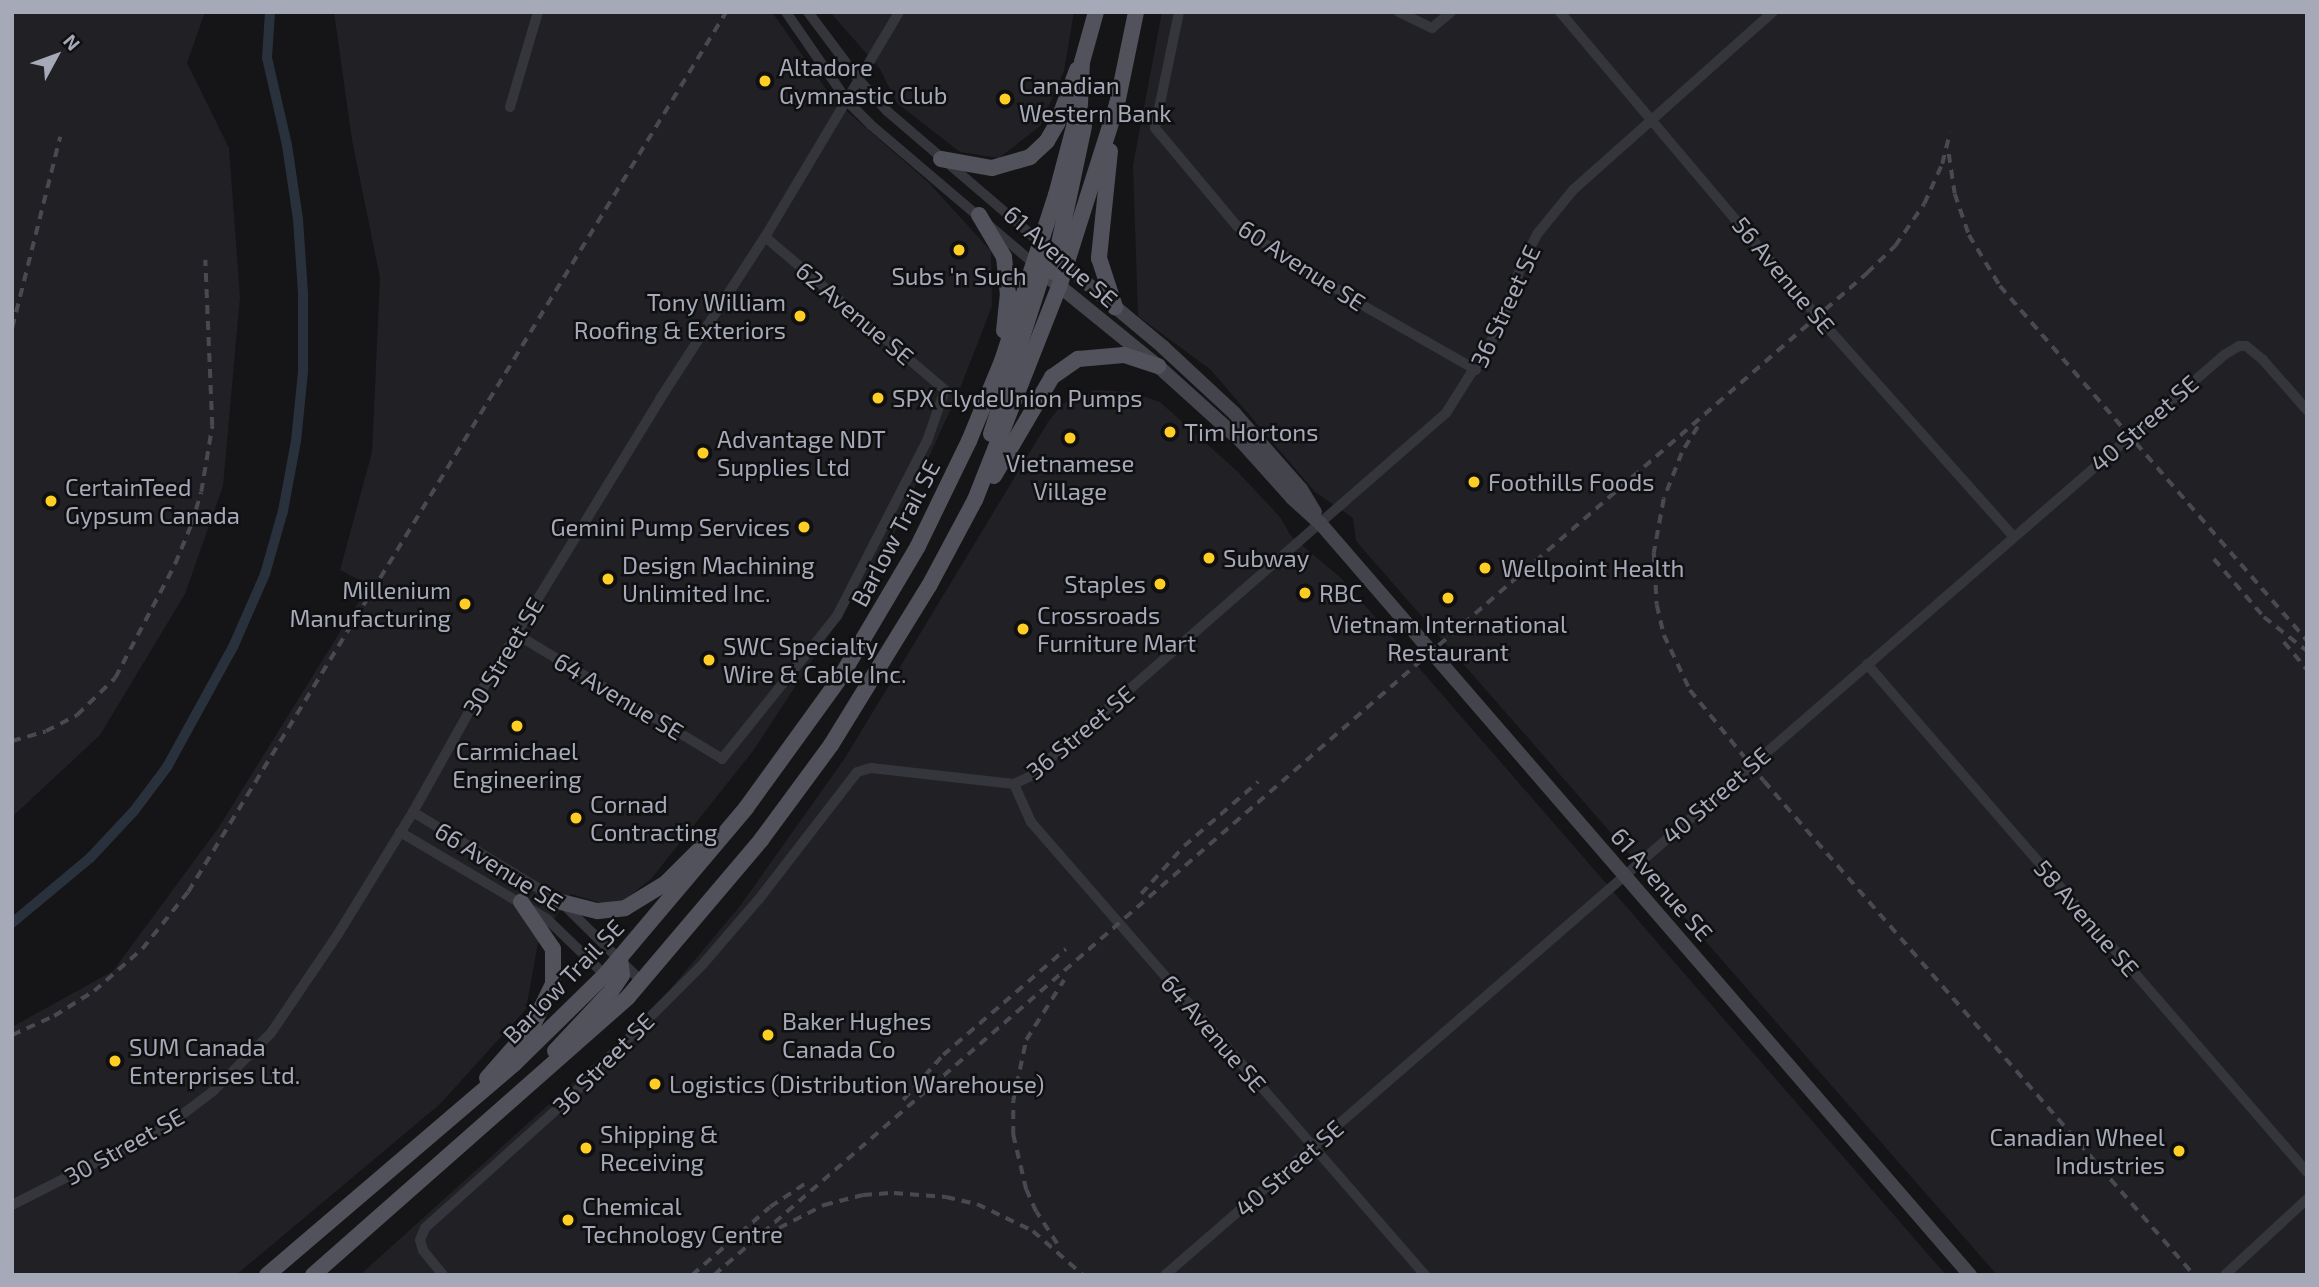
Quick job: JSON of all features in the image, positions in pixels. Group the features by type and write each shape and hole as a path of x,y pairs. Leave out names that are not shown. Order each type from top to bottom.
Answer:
{"main road":[{"name":"Barlow Trail SE","path":"267,1275 610,980 620,959 746,808 840,678 892,592 969,441 1002,361 1037,267 1041,243 1080,104 1082,62 1096,12"},
{"name":"Barlow Trail SE","path":"313,1275 628,997 761,839 831,745 929,586 975,500 992,460 1059,287 1060,261 1117,104 1136,12"},
{"path":"941,159 992,168 1030,157 1047,141 1057,124 1082,62"},
{"path":"1060,261 1086,120 1080,104"},
{"path":"1115,307 1099,258 1101,216 1117,104"},
{"path":"979,215 1003,257 1008,293 1002,361"},
{"path":"992,460 991,434 1037,267"},
{"path":"975,500 989,485 1052,377 1077,359 1098,355 1124,355 1158,366"},
{"path":"561,902 598,911 625,908 642,900 666,883 746,808"},
{"path":"468,1102 531,1027 553,984 553,949 521,902"},
{"path":"519,1093 610,980"}],"street":[{"path":"510,107 538,12"},
{"name":"61 Avenue SE","path":"786,12 848,102 897,148 979,215 1059,287 1158,366 1242,442 1292,498 1321,523 1970,1275"},
{"name":"61 Avenue SE","path":"808,12 859,80 941,159 1236,414 1301,489 1321,523"},
{"name":"30 Street SE","path":"12,1205 166,1127 212,1092 271,1033 338,934 413,812 516,634 660,399 765,237 848,102 899,12"},
{"name":"60 Avenue SE","path":"1179,12 1155,128 1237,226 1357,302 1476,370"},
{"path":"1399,12 1432,28 1451,12"},
{"name":"56 Avenue SE","path":"1560,12 1653,118 1818,316 2012,536"},
{"name":"36 Street SE","path":"443,1275 423,1250 420,1240 425,1228 564,1103 703,964 759,899 857,772 871,768 1014,784 1029,777 1446,413 1476,370 1499,329 1523,261 1538,233 1573,190 1773,12"},
{"name":"62 Avenue SE","path":"722,759 837,616 927,441 945,390 765,237"},
{"name":"40 Street SE","path":"1165,1275 2193,380 2239,346 2246,346 2255,352 2307,410"},
{"name":"64 Avenue SE","path":"516,634 722,759"},
{"name":"58 Avenue SE","path":"1867,664 2307,1172"},
{"name":"64 Avenue SE","path":"1014,784 1031,822 1425,1275"},
{"name":"66 Avenue SE","path":"413,812 561,902 642,982"},
{"name":"66 Avenue SE","path":"400,832 547,919 628,997"},
{"path":"2225,1275 2307,1199"}],"shaded area":[{"path":"12,12 205,12 187,63 229,148 240,297 223,486 185,594 100,735 12,817"},
{"path":"334,12 772,12 833,99 928,182 991,251 992,306 959,391 892,538 753,751 651,879 615,907 571,894 538,943 526,1009 440,1104 236,1275 12,1275 12,1027 113,971 219,827 369,585 340,570 372,452 380,278 352,140"},
{"path":"830,12 1074,12 1064,71 1040,126 999,158 960,152 897,103 880,69"},
{"path":"1162,12 2307,12 2307,1275 1997,1275 1356,541 1353,518 1315,492 1211,370 1138,316 1133,165"},
{"path":"1095,390 1130,392 1160,402 1237,471 1280,517 1291,536 1341,578 1946,1275 360,1275 652,1011 740,906 845,758 1048,422 1062,404"}],"waterway":[{"path":"12,923 90,858 134,811 167,767 233,647 265,574 283,511 296,441 303,372 303,293 298,219 287,145 267,58 270,12"}],"railway":[{"path":"12,1035 54,1016 94,991 142,949 188,892 726,12"},
{"path":"714,1275 1867,273 1895,246 1924,204 1942,164 1950,133"},
{"path":"12,328 60,137"},
{"path":"1949,154 1955,194 1969,235 2000,286 2307,640"},
{"path":"12,741 46,731 77,715 115,678 175,564 191,525 201,492 212,426 205,260"},
{"path":"1698,427 1682,453 1664,499 1654,553 1657,605 1664,635 1690,690 1764,781 2194,1275"},
{"path":"2214,559 2264,617 2307,651"},
{"path":"2284,642 2307,669"},
{"path":"1141,894 1184,846 1258,782"},
{"path":"903,1100 943,1055 1066,949"},
{"path":"1057,1244 1036,1212 1026,1190 1013,1135 1013,1101 1026,1040 1064,980"},
{"path":"692,1275 770,1207 809,1181"},
{"path":"779,1228 824,1205 863,1195 894,1193 946,1197 977,1204 1033,1231 1083,1275"}],"place":[{"name":"Altadore Gymnastic Club","path":"765,81"},
{"name":"Canadian Western Bank","path":"1005,99"},
{"name":"Subs 'n Such","path":"959,250"},
{"name":"Tony William Roofing & Exteriors","path":"800,316"},
{"name":"SPX ClydeUnion Pumps","path":"878,398"},
{"name":"Tim Hortons","path":"1170,432"},
{"name":"Vietnamese Village","path":"1070,438"},
{"name":"Advantage NDT Supplies Ltd","path":"703,453"},
{"name":"Foothills Foods","path":"1474,482"},
{"name":"CertainTeed Gypsum Canada","path":"51,501"},
{"name":"Gemini Pump Services","path":"804,527"},
{"name":"Subway","path":"1209,558"},
{"name":"Wellpoint Health","path":"1485,568"},
{"name":"Design Machining Unlimited Inc.","path":"608,579"},
{"name":"Staples","path":"1160,584"},
{"name":"RBC","path":"1305,593"},
{"name":"Vietnam International Restaurant","path":"1448,598"},
{"name":"Millenium Manufacturing","path":"465,604"},
{"name":"Crossroads Furniture Mart","path":"1023,629"},
{"name":"SWC Specialty Wire & Cable Inc.","path":"709,660"},
{"name":"Carmichael Engineering","path":"517,726"},
{"name":"Cornad Contracting","path":"576,818"},
{"name":"Baker Hughes Canada Co","path":"768,1035"},
{"name":"SUM Canada Enterprises Ltd.","path":"115,1061"},
{"name":"Logistics (Distribution Warehouse)","path":"655,1084"},
{"name":"Shipping & Receiving","path":"586,1148"},
{"name":"Canadian Wheel Industries","path":"2179,1151"},
{"name":"Chemical Technology Centre","path":"568,1220"}]}
